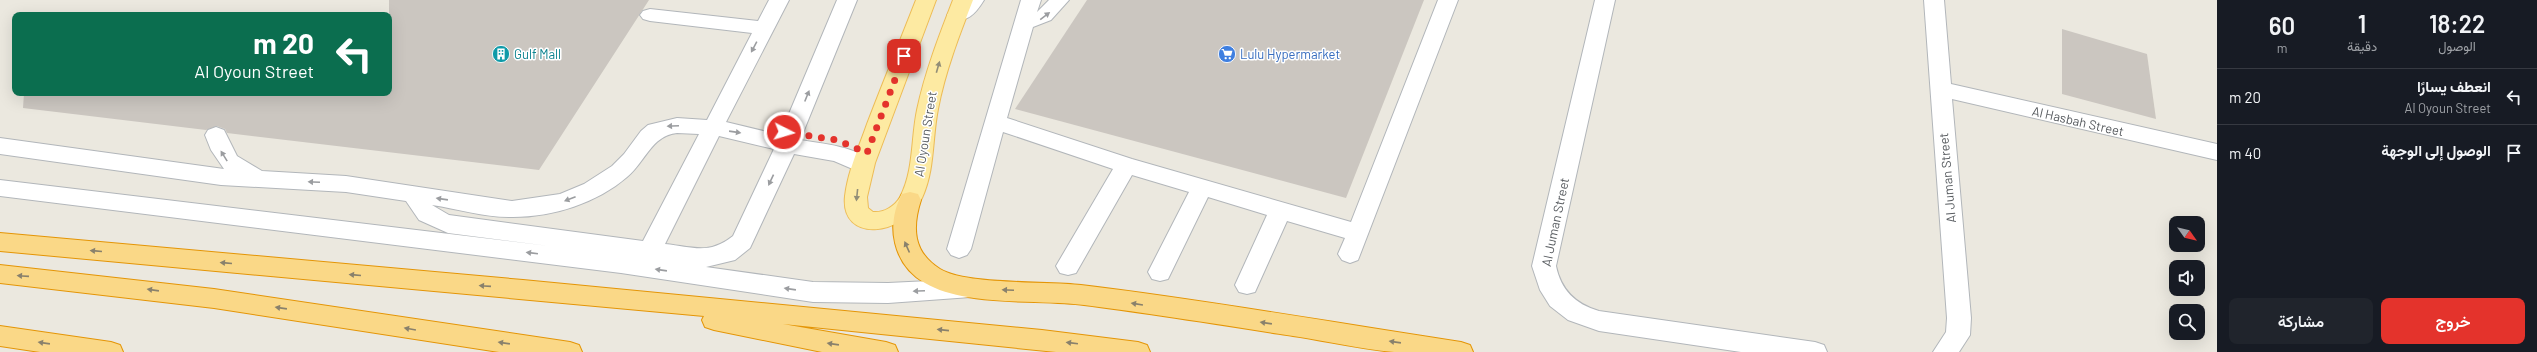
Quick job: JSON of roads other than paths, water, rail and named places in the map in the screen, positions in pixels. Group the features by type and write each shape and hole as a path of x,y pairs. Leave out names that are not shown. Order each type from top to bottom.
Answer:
{"highway":[{"path":"910,200 903,216 902,233 910,254 917,264 931,276 950,284 972,288 1082,295 1461,352"},
{"path":"0,242 416,281 523,289 1042,340 1138,352"},
{"path":"0,274 90,282 312,312 448,335 570,352"},
{"path":"523,289 708,319 804,339 886,352"},
{"path":"0,336 111,352"}],"main road":[{"name":"Al Oyoun Street","path":"926,0 865,159 856,200 860,214 867,219 888,220 904,210 910,200 923,162 927,114 936,71 960,7"}],"street":[{"path":"650,250 779,0"},
{"path":"415,195 421,210 437,221 448,224 706,258 716,257 735,248 742,242 790,139 843,0"},
{"path":"960,7 968,10 974,0"},
{"path":"959,248 1031,0"},
{"path":"1025,23 1046,16 1059,0"},
{"path":"1350,254 1448,0"},
{"name":"Al Juman Street","path":"1605,0 1544,266 1549,286 1555,296 1571,310 1590,320 1815,352"},
{"name":"Al Juman Street","path":"1934,0 1959,318 1958,335 1945,352"},
{"path":"653,11 767,23"},
{"name":"Al Hasbah Street","path":"1940,89 2217,152"},
{"path":"995,122 1126,165 1357,233"},
{"path":"0,146 221,177 283,182 346,184 512,209 539,208 573,198 593,190 616,176 633,159 648,137 662,128 678,126 790,139 848,157 865,159"},
{"path":"216,135 221,152 234,167 264,179 283,182"},
{"path":"1068,266 1126,165"},
{"path":"1160,272 1202,187"},
{"path":"0,188 621,264 813,292 888,293 972,288"},
{"path":"1247,285 1280,210"}],"place":[{"name":"Gulf Mall","path":"501,54"},
{"name":"Lulu Hypermarket","path":"1227,54"}]}
